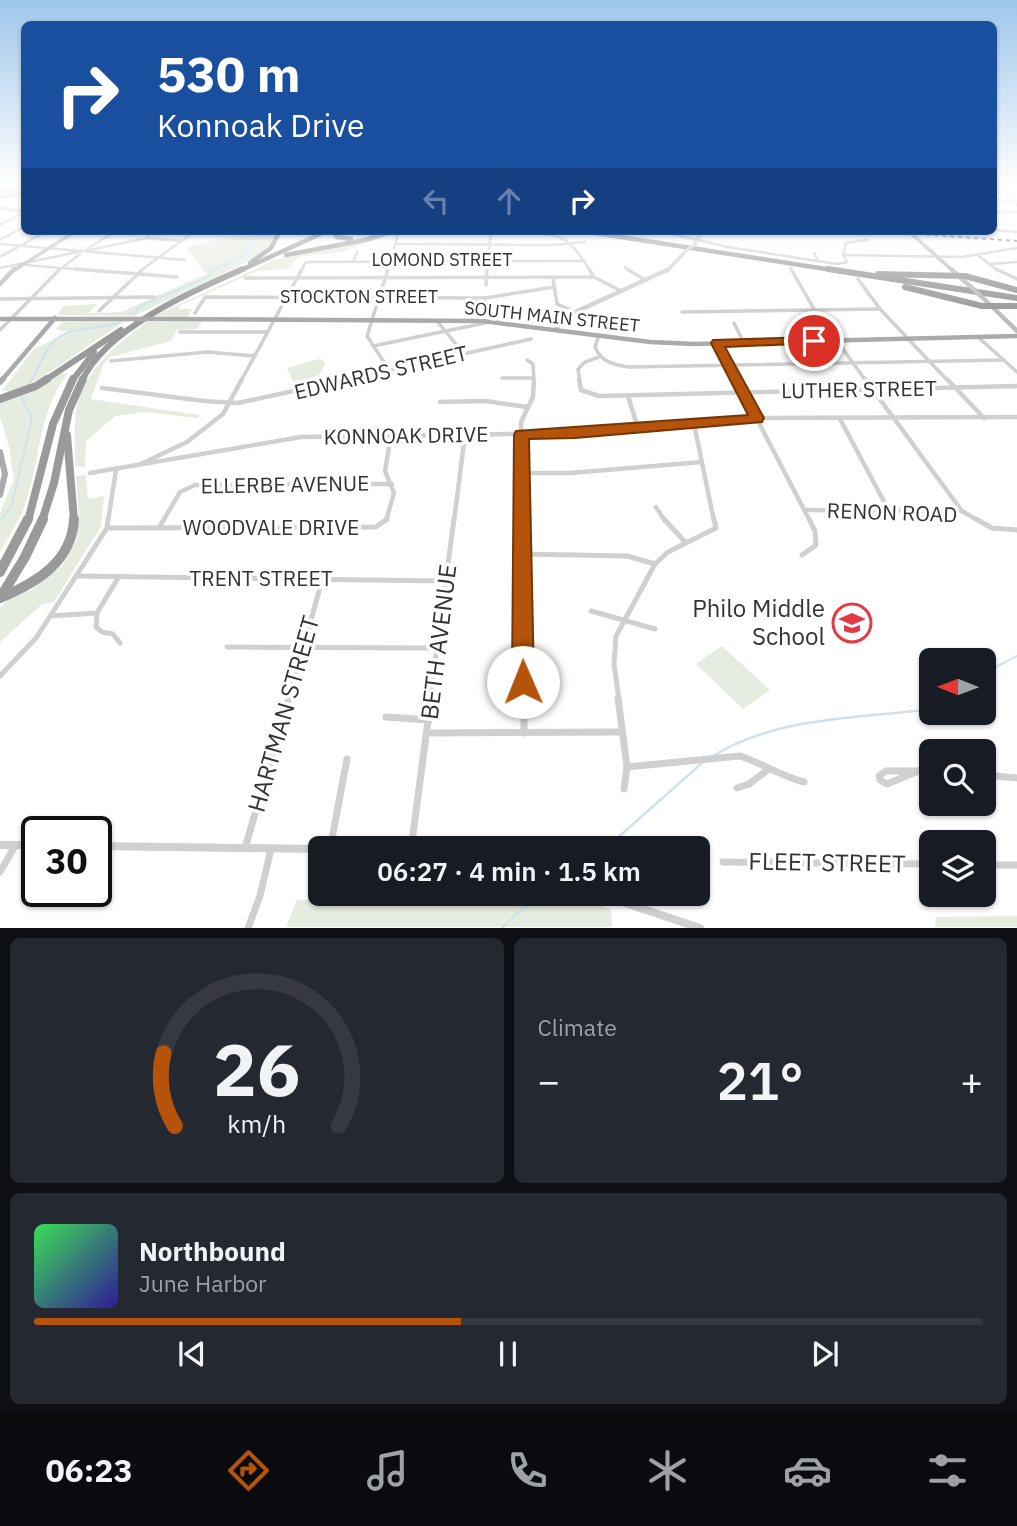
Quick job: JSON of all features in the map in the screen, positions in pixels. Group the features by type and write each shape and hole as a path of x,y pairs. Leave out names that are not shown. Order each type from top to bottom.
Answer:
{"highway":[{"path":"246,266 271,248 278,235"},
{"path":"0,398 36,386 161,306 312,235"},
{"path":"2,595 38,532 47,507 66,422 83,377 119,338 163,308 318,235"},
{"path":"336,235 351,239 366,235"},
{"path":"234,274 287,255 381,235"},
{"path":"608,235 1017,297"},
{"path":"618,235 794,265 1017,297"},
{"path":"794,265 879,274 959,275 1017,290"},
{"path":"806,266 991,306 1017,306"},
{"path":"0,572 22,534 33,507 61,397 82,364 115,334"},
{"path":"2,595 38,579 62,557 72,538 66,422"}],"main road":[{"path":"0,284 18,265 69,235"},
{"path":"913,235 959,275 1017,333"},
{"path":"0,382 55,318"},
{"name":"SOUTH MAIN STREET","path":"0,319 491,321 650,342 717,343 978,337 1017,333"},
{"path":"0,452 5,465 0,495"}],"street":[{"path":"0,242 21,229"},
{"path":"997,230 1017,232"},
{"path":"0,257 40,235"},
{"path":"0,330 34,297 58,268 110,235"},
{"path":"146,238 151,235"},
{"path":"99,311 135,275 190,235"},
{"path":"389,370 367,336 400,235"},
{"path":"486,285 491,235"},
{"path":"557,235 564,237 594,277"},
{"path":"672,235 696,242 846,264 843,255 845,243 858,241"},
{"path":"557,328 575,312 668,271 696,242 699,235"},
{"path":"0,268 146,238 182,241"},
{"path":"0,242 185,260"},
{"path":"396,244 585,242"},
{"path":"843,255 978,256 1017,248"},
{"path":"354,260 357,252"},
{"path":"814,253 818,261"},
{"path":"978,256 1005,276 1017,279"},
{"name":"LOMOND STREET","path":"297,278 309,260 584,261"},
{"path":"990,264 1017,262"},
{"path":"18,265 177,277"},
{"path":"794,265 814,309 962,511"},
{"path":"625,267 645,280"},
{"path":"244,278 594,277 621,291"},
{"path":"90,473 132,467 168,452 203,431 223,414 297,278"},
{"path":"553,279 557,304 575,312"},
{"path":"858,279 880,309 985,418"},
{"name":"STOCKTON STREET","path":"195,313 205,297 485,298 554,286"},
{"path":"0,299 154,297"},
{"path":"483,321 485,298"},
{"path":"682,312 880,309"},
{"path":"436,320 464,354"},
{"path":"373,346 491,321"},
{"path":"734,323 744,342"},
{"path":"180,332 267,332"},
{"path":"599,334 595,346 599,357 609,363 629,367 1004,360"},
{"path":"978,337 1017,372"},
{"name":"EDWARDS STREET","path":"102,388 230,404 262,400 531,339"},
{"path":"717,343 811,520 817,543 802,555"},
{"path":"111,361 207,352 254,356"},
{"name":"LUTHER STREET","path":"599,357 579,367 581,390 599,397 1017,386"},
{"path":"524,733 521,435 523,414 533,399 533,364 527,360"},
{"path":"502,378 533,379"},
{"path":"628,396 638,428"},
{"path":"440,402 485,401 527,407"},
{"name":"KONNOAK DRIVE","path":"132,467 264,440 521,435 757,418 1017,417"},
{"path":"840,418 889,511"},
{"path":"624,789 628,781 614,664 616,636 655,564 664,554 705,536 716,528 694,424"},
{"name":"BETH AVENUE","path":"413,836 466,435"},
{"name":"WOODVALE DRIVE","path":"107,528 372,528 389,517 394,493 385,471 391,436"},
{"path":"168,452 166,457 170,459"},
{"path":"521,473 570,473 702,461"},
{"path":"0,676 29,646 107,528 116,470"},
{"name":"ELLERBE AVENUE","path":"159,528 180,492 197,485 392,484"},
{"path":"656,507 668,526 686,543"},
{"name":"RENON ROAD","path":"806,510 962,511 992,528 1017,530"},
{"path":"521,554 627,556 655,564"},
{"name":"TRENT STREET","path":"77,576 446,580"},
{"path":"119,577 95,614 96,627 102,632 113,634 120,643"},
{"name":"HARTMAN STREET","path":"245,848 277,736 288,709 321,580"},
{"path":"591,611 622,622 634,621 655,629"},
{"path":"50,616 95,614"},
{"path":"227,647 438,648"},
{"path":"386,718 429,720"},
{"path":"428,733 622,732"},
{"path":"627,767 740,756 804,782"},
{"path":"332,836 347,759"},
{"path":"737,788 748,784 769,769"},
{"path":"996,776 1017,778"},
{"path":"0,845 21,845"},
{"path":"0,872 15,845"},
{"path":"112,846 308,849"},
{"path":"248,928 260,896 271,848"},
{"name":"FLEET STREET","path":"723,862 919,864"},
{"path":"996,864 1017,865"},
{"path":"634,906 700,928"}],"shaded area":[{"path":"238,235 276,235 268,249 253,259 134,316 58,315 63,306 97,304 89,313 121,312 206,274 186,247"},
{"path":"390,235 341,252 299,257 288,269 257,271 179,306 180,309 192,309 188,317 154,316 277,259"},
{"path":"126,321 27,385 12,393 3,390 34,349 68,332 55,329 63,322"},
{"path":"147,322 202,322 197,329 177,330 171,341 110,357 104,363 91,399 200,415 197,418 145,412 115,416 86,441 85,467 75,467 76,411 85,384 113,349"},
{"path":"319,359 325,364 319,375 294,384 287,368"},
{"path":"68,373 50,405 44,423 22,513 0,551 0,513 14,479 9,446 0,417 0,403 32,392 58,374"},
{"path":"86,475 88,499 104,496 101,526 54,602 41,605 0,642 0,608 7,600 31,590 63,565 76,541 79,518 76,476"},
{"path":"722,646 770,690 743,709 696,664"},
{"path":"297,900 308,900 308,906 601,906 611,909 612,927 286,927"},
{"path":"1017,916 1017,927 935,927 936,917"}],"waterway":[{"path":"135,314 138,307 208,277 215,269 245,255 253,241 265,235"},
{"path":"27,386 48,348 59,337 66,333 119,323"},
{"path":"0,522 12,504 32,418 21,397"},
{"path":"996,667 1017,656"},
{"path":"713,756 738,743 791,726 919,710"},
{"path":"620,836 702,763"},
{"path":"502,928 527,906"}],"railway":[{"path":"934,235 1017,241"}],"place":[{"name":"Philo Middle School","path":"852,623"}],"route":[{"path":"523,682 521,435 757,418 717,343 814,341"}]}
